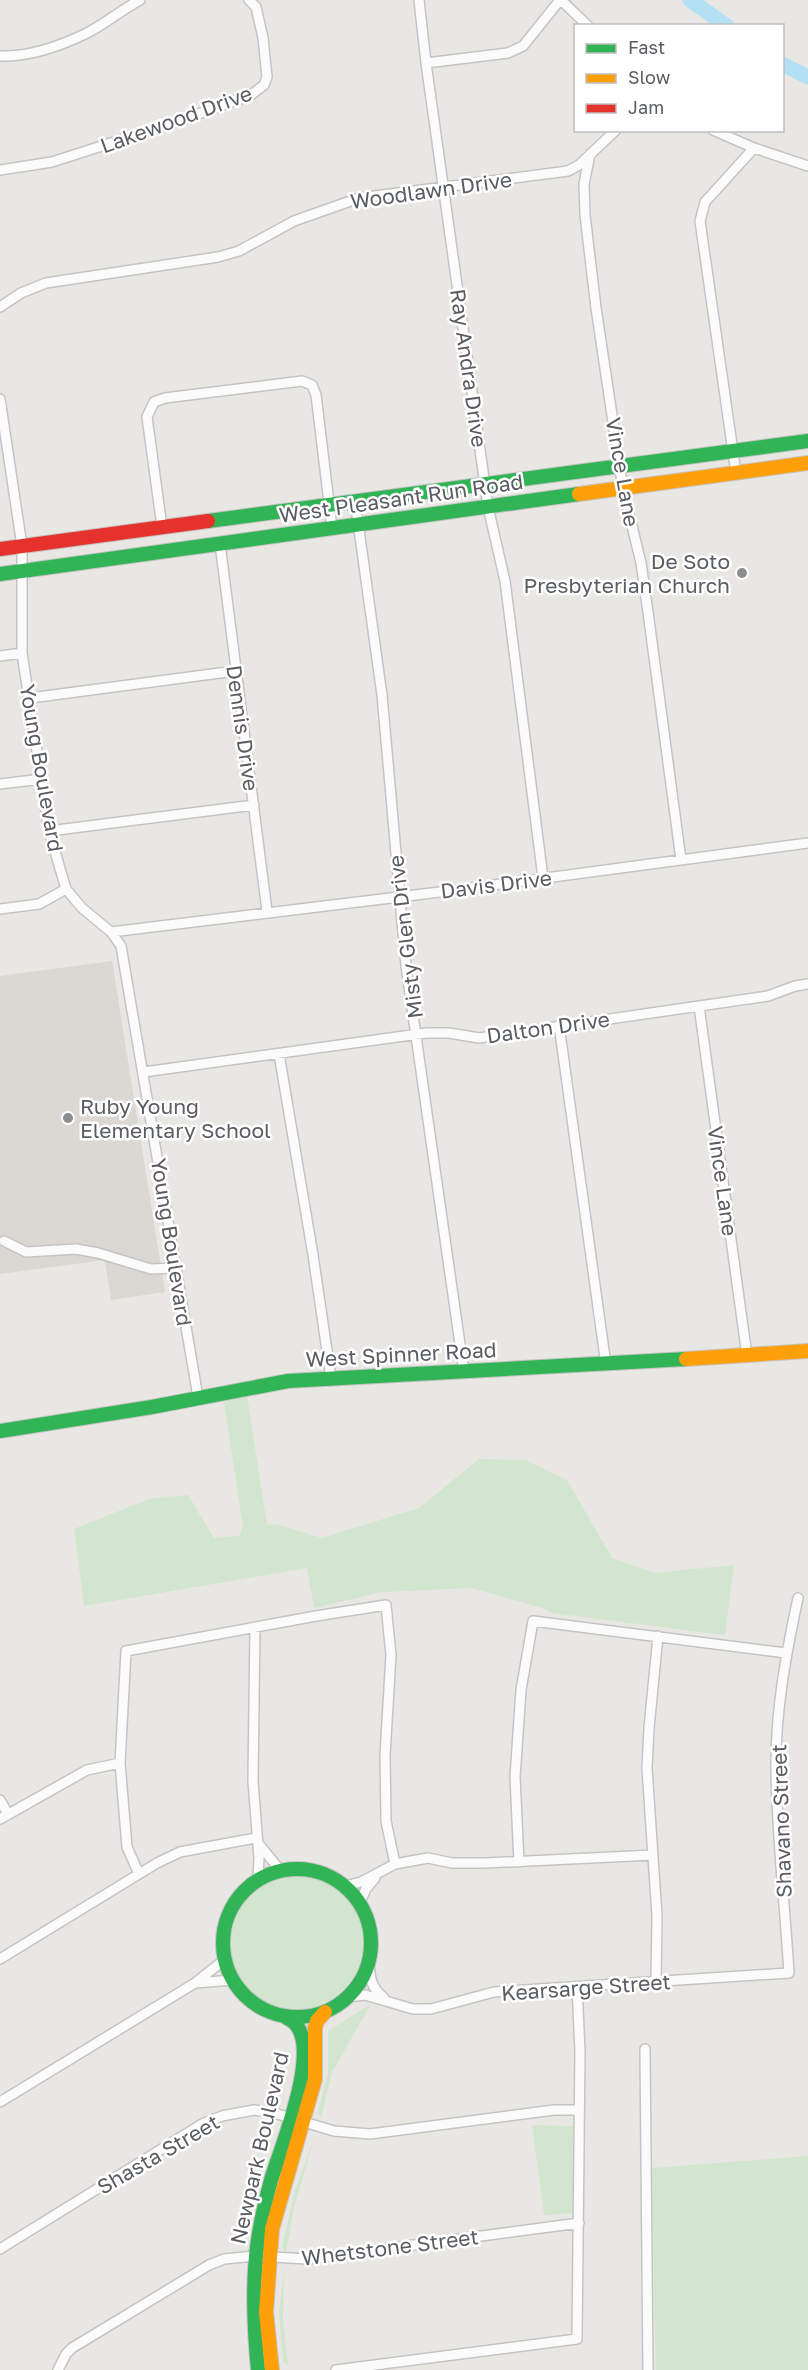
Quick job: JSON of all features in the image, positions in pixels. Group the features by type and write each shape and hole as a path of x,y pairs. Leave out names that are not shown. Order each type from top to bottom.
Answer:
{"street":[{"path":"0,56 12,56 47,48 86,34 140,0"},
{"name":"Lakewood Drive","path":"0,170 52,162 251,95 264,85 267,77 263,39 256,7 249,0"},
{"name":"Ray Andra Drive","path":"419,0 488,507 505,581 543,878"},
{"path":"426,63 508,53 523,46 560,0 586,24"},
{"name":"Woodlawn Drive","path":"0,307 21,292 46,283 219,257 238,251 294,220 351,200 568,171 579,165 614,132"},
{"path":"718,132 754,148 808,166"},
{"path":"736,473 700,221 705,202 754,148"},
{"name":"Vince Lane","path":"590,154 584,184 585,215 623,489 644,583 681,860"},
{"path":"162,527 147,417 154,402 165,398 302,381 312,385 316,395 332,528"},
{"name":"Young Boulevard","path":"0,399 22,546 22,653 49,831 66,889 82,908 111,932 123,952 198,1397"},
{"name":"West Pleasant Run Road","path":"0,549 808,441"},
{"name":"West Pleasant Run Road","path":"0,574 808,463"},
{"name":"Misty Glen Drive","path":"355,501 382,695 406,966 464,1372"},
{"name":"Dennis Drive","path":"220,544 267,911"},
{"path":"0,656 22,653"},
{"path":"30,698 235,671"},
{"path":"0,784 42,779"},
{"path":"49,831 254,805"},
{"name":"Davis Drive","path":"111,932 808,843"},
{"path":"0,909 39,904 66,889"},
{"name":"Dalton Drive","path":"144,1072 416,1035 449,1033 478,1038 768,996 795,986 808,984"},
{"name":"Vince Lane","path":"699,1006 747,1356"},
{"path":"559,1025 606,1365"},
{"path":"279,1054 331,1378"},
{"path":"4,1241 26,1252 76,1249 98,1253 151,1269 176,1268"},
{"name":"West Spinner Road","path":"0,1431 152,1407 288,1381 606,1365 808,1351"},
{"name":"Shavano Street","path":"789,1973 776,1771 786,1653 798,1598"},
{"path":"139,1874 127,1847 120,1763 126,1651 386,1605 391,1655 385,1755 386,1821 395,1864"},
{"path":"519,1862 515,1777 521,1690 533,1621 786,1653"},
{"path":"255,1627 253,1781 259,1858 258,1879"},
{"path":"656,1982 657,1916 648,1758 658,1636"},
{"path":"0,1800 4,1817 87,1770 120,1763"},
{"path":"256,1838 262,1850 280,1870"},
{"path":"0,1959 139,1874 180,1852 256,1838"},
{"path":"345,1886 361,1882 395,1864 428,1858 452,1863 653,1856"},
{"path":"369,1963 361,1982 348,1998 325,2012 312,2016 285,2017 266,2011 249,2001 232,1980 224,1960 222,1942 225,1923 232,1906 243,1891 258,1879 280,1870 297,1868 315,1870 331,1876 345,1886 360,1902 369,1921 372,1942 369,1963 370,1981 375,1991 386,2000"},
{"path":"360,1902 366,1889 379,1874"},
{"path":"0,2102 195,1983 224,1960"},
{"name":"Kearsarge Street","path":"348,1998 365,1995 413,2009 432,2009 494,1992 789,1973"},
{"path":"195,1983 232,1980"},
{"path":"336,2370 578,2339 577,1987"},
{"name":"Newpark Boulevard","path":"272,2370 262,2257 262,2218 284,2161 296,2120 315,2079 315,2028 317,2021 325,2012"},
{"name":"Newpark Boulevard","path":"285,2017 298,2025 304,2040 296,2120"},
{"path":"645,2049 648,2370"},
{"name":"Shasta Street","path":"0,2249 202,2124 239,2111 274,2113 334,2131 370,2134 554,2110 579,2110"},
{"name":"Whetstone Street","path":"58,2370 66,2354 72,2348 209,2265 224,2259 262,2257 308,2259 579,2223"},
{"name":"Newpark Boulevard","path":"258,2370 254,2331 262,2257"}],"shaded area":[{"name":"Ruby Young Elementary School","path":"112,961 165,1292 111,1300 105,1260 0,1274 0,976"}],"green space":[{"path":"247,1396 267,1525 276,1524 322,1538 419,1508 479,1459 525,1460 567,1480 612,1558 655,1573 734,1565 725,1635 552,1613 543,1608 471,1588 382,1592 314,1608 307,1568 84,1606 74,1529 149,1499 188,1495 214,1538 239,1536 243,1527 224,1402"},
{"path":"296,1875 322,1880 343,1895 358,1916 363,1942 358,1968 343,1989 322,2004 296,2009 270,2004 249,1989 234,1968 229,1942 234,1916 249,1895 270,1880"},
{"path":"371,2004 332,2072 321,2118 318,2112 328,2072 328,2031"},
{"path":"532,2125 574,2126 574,2213 544,2215"},
{"path":"315,2136 294,2207 286,2252 282,2248 295,2191"},
{"path":"808,2156 808,2370 656,2370 652,2168"},
{"path":"284,2272 283,2319 288,2365 283,2362 279,2312"}],"waterway":[{"path":"690,0 724,24"},
{"path":"784,65 808,77"}],"traffic: fast":[{"path":"208,521 808,441"},
{"path":"0,574 579,494"},
{"path":"0,1431 152,1407 288,1381 686,1359"},
{"path":"297,1869 326,1874 350,1890 366,1914 371,1943 366,1972 350,1996 326,2012 297,2017 268,2012 244,1996 228,1972 223,1943 228,1914 244,1890 268,1874 297,1869"},
{"path":"258,2370 254,2293 258,2238 271,2180 291,2120 303,2069 303,2046 299,2029 287,2018"}],"traffic: slow":[{"path":"579,494 808,463"},
{"path":"686,1359 808,1351"},
{"path":"272,2370 266,2312 272,2229 315,2079 315,2028 317,2021 325,2012"}],"traffic: jam":[{"path":"0,549 208,521"}],"place":[{"name":"De Soto Presbyterian Church","path":"742,573"},
{"name":"Ruby Young Elementary School","path":"68,1118"}]}
